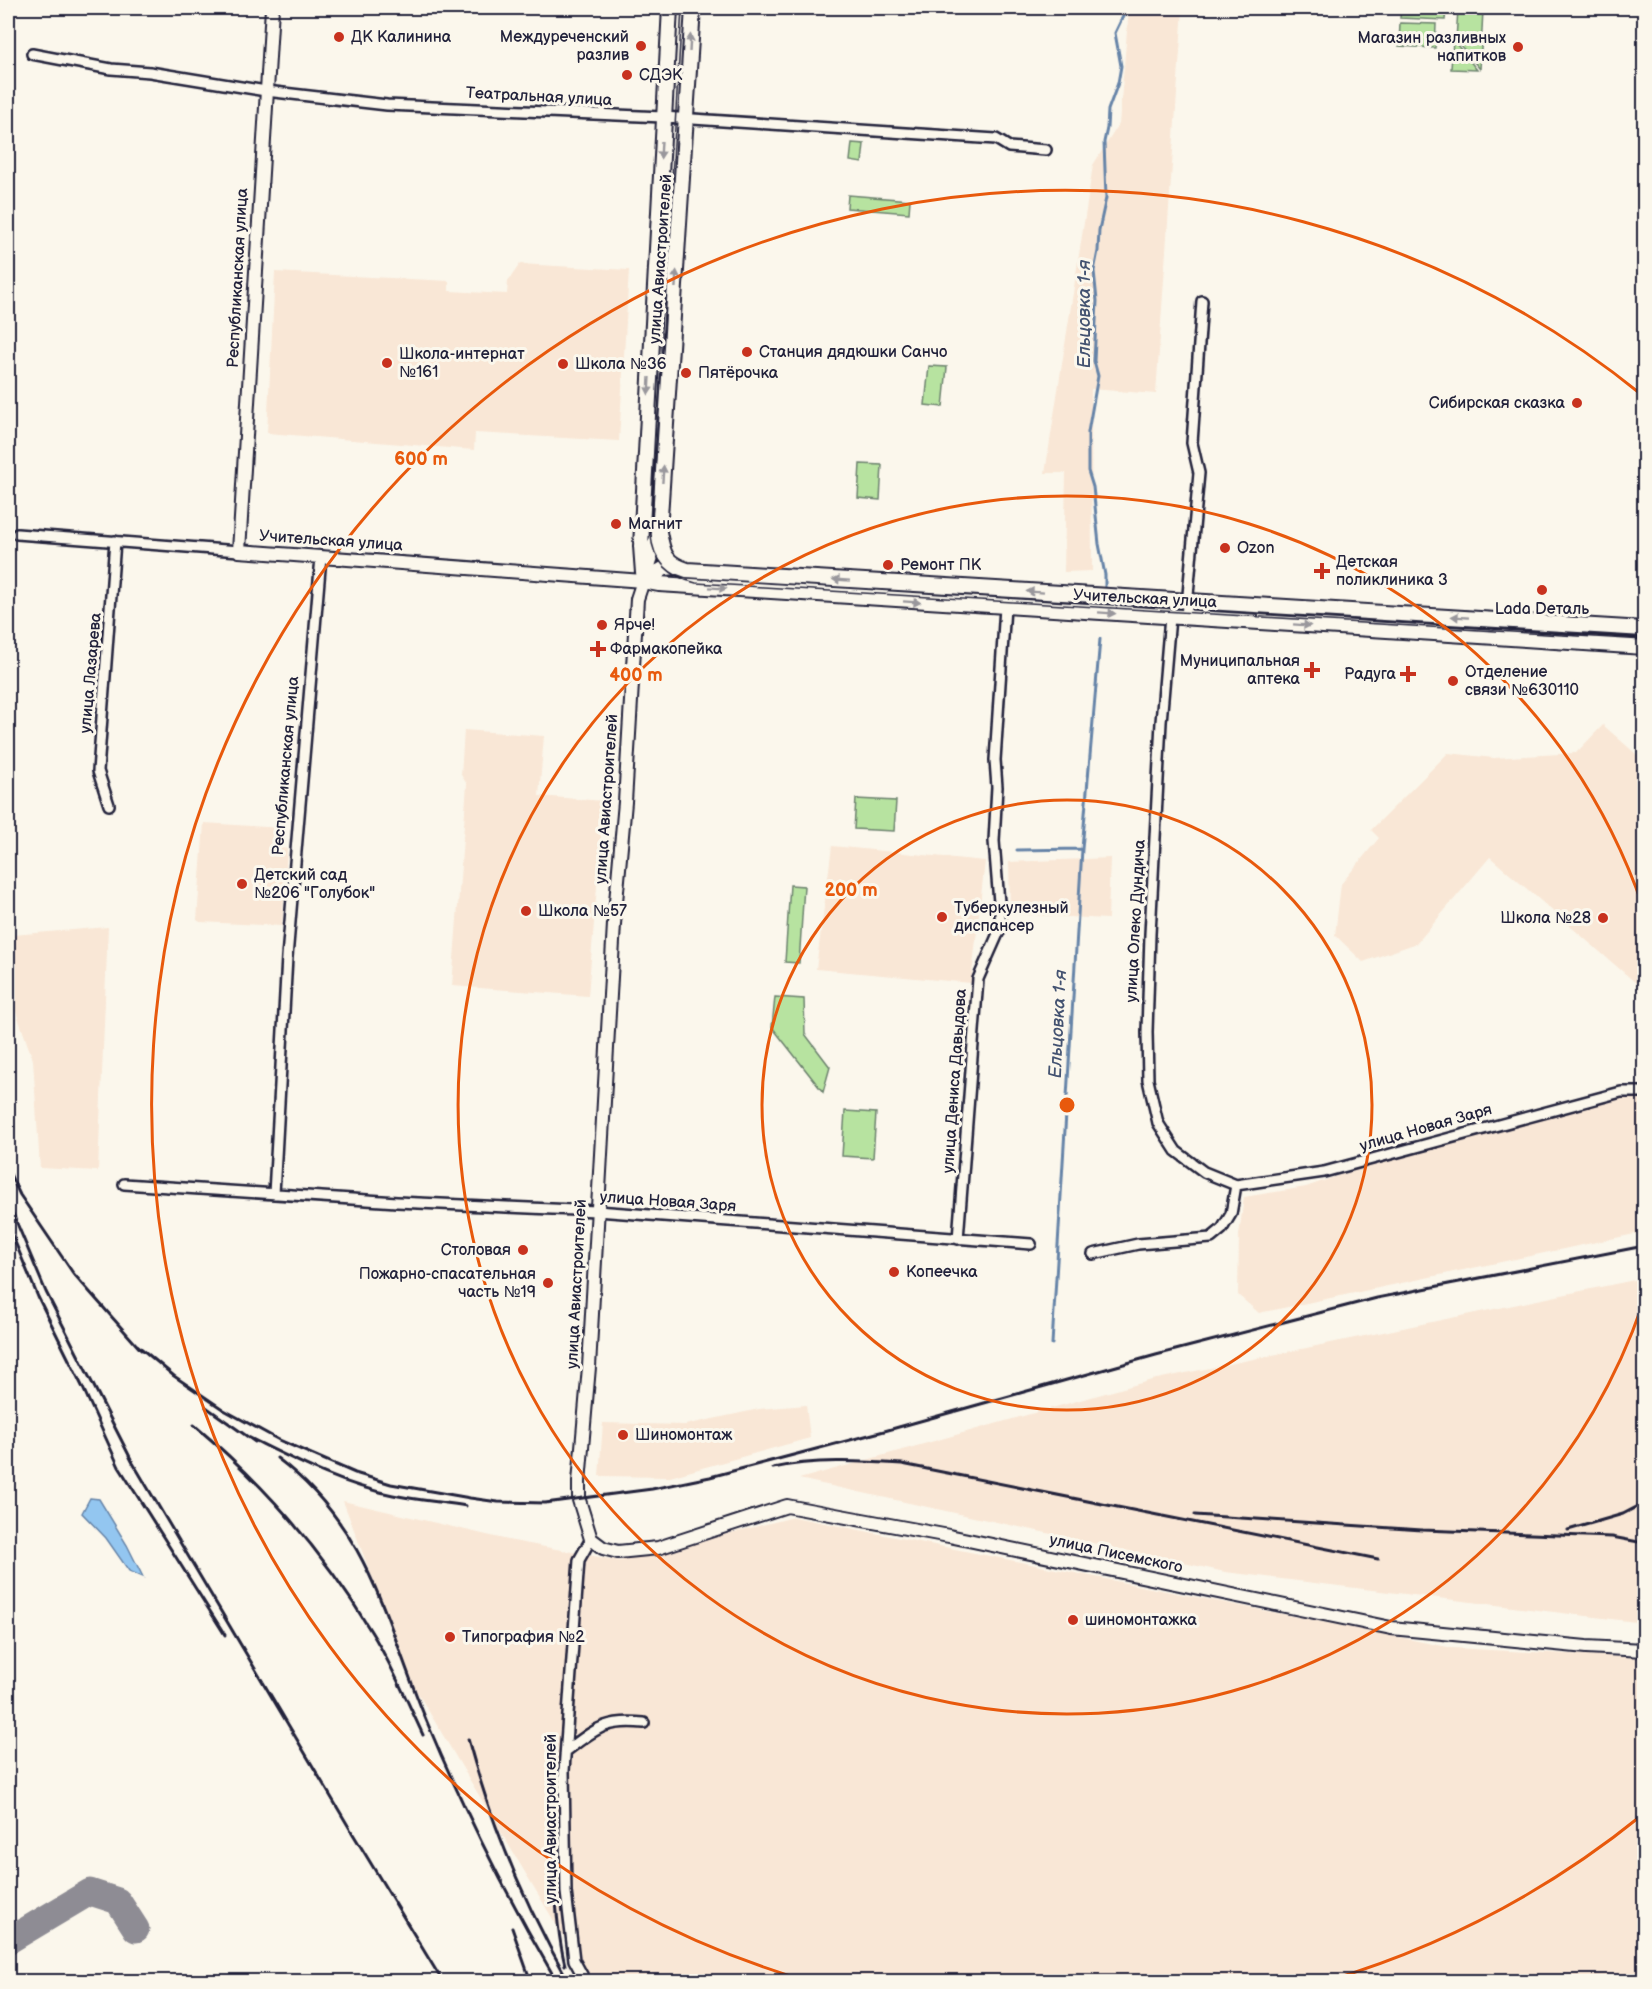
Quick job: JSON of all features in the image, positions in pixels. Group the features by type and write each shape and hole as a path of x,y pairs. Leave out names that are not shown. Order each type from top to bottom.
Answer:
{"main road":[{"name":"улица Авиастроителей","path":"643,581 641,546 670,8"},
{"name":"улица Авиастроителей","path":"643,581 659,532 693,8"},
{"path":"659,532 663,554 676,567"},
{"name":"Учительская улица","path":"643,581 665,568 676,567 687,570 1644,629"},
{"name":"Учительская улица","path":"643,581 671,585 1438,632 1644,647"}],"street":[{"name":"Республиканская улица","path":"239,551 272,8"},
{"name":"Театральная улица","path":"32,54 111,69 150,72 266,91 387,105 663,117 996,139 1009,147 1046,150"},
{"path":"1186,617 1199,474 1192,442 1202,301"},
{"name":"Учительская улица","path":"17,534 643,581"},
{"name":"улица Лазарева","path":"109,805 98,771 115,541"},
{"name":"Республиканская улица","path":"274,1194 287,957 321,557"},
{"name":"улица Авиастроителей","path":"586,1982 574,1960 566,1892 566,1751 579,1560 591,1539 579,1500 614,924 625,802 637,599 643,581"},
{"name":"улица Дениса Давыдова","path":"958,1239 978,979 1001,927 994,841 997,787 995,760 1005,607"},
{"name":"улица Олеко Дундича","path":"1170,617 1161,722 1150,939 1148,1080 1158,1123 1176,1150 1204,1172 1236,1185"},
{"name":"улица Новая Заря","path":"1236,1185 1324,1172 1621,1092 1644,1092"},
{"name":"улица Новая Заря","path":"124,1184 397,1202 597,1211 1031,1244"},
{"path":"1093,1254 1138,1244 1211,1238 1221,1229 1231,1214 1236,1185"},
{"name":"улица Писемского","path":"591,1539 603,1548 618,1552 658,1548 787,1506 949,1536 1391,1628 1586,1647 1644,1650"},
{"path":"566,1751 598,1727 623,1721 644,1723"}],"shaded area":[{"path":"1129,8 1183,8 1156,394 1091,389 1092,571 1064,572 1066,473 1045,473 1093,165 1119,124"},
{"name":"Школа-интернат №161","path":"520,264 629,270 619,441 475,433 474,450 267,433 275,272 449,281 449,291 507,294 508,281"},
{"path":"1603,725 1644,761 1644,990 1490,857 1417,943 1363,962 1335,935 1341,884 1379,838 1371,830 1448,753 1494,758 1576,753"},
{"name":"Школа №57","path":"464,730 544,736 539,796 604,801 588,996 452,986 467,784 461,775"},
{"name":"Детский сад №206 \"Голубок\"","path":"204,823 281,828 278,847 287,849 282,926 197,920"},
{"path":"832,846 985,861 971,983 816,969"},
{"path":"1110,858 1108,919 1010,914 1009,862"},
{"path":"108,927 98,1171 40,1168 33,1060 8,989 8,951 15,948 13,935"},
{"path":"1612,1098 1644,1098 1644,1232 1259,1313 1238,1295 1239,1235 1244,1197 1306,1187 1454,1135"},
{"path":"1644,1278 1644,1623 1225,1572 799,1479 1152,1380"},
{"path":"806,1405 810,1438 670,1477 599,1476 603,1423 685,1425 759,1409"},
{"path":"343,1501 508,1540 620,1561 794,1517 1453,1648 1644,1658 1644,1981 590,1981 413,1685"}],"green space":[{"path":"1401,8 1446,8 1445,20 1400,18"},
{"path":"1458,9 1483,10 1480,69 1456,40"},
{"path":"1400,23 1436,24 1435,48 1399,46"},
{"path":"1453,40 1477,70 1451,69"},
{"path":"852,143 864,144 862,163 850,161"},
{"path":"848,195 910,200 909,213 847,208"},
{"path":"929,366 947,367 943,407 925,405"},
{"path":"860,464 882,465 880,500 858,498"},
{"path":"856,799 896,801 894,831 854,829"},
{"path":"790,885 804,886 799,963 785,962"},
{"path":"775,997 804,999 805,1034 830,1067 823,1092 772,1027"},
{"path":"845,1111 876,1113 873,1158 842,1156"}],"water":[{"path":"90,1498 99,1499 143,1577 129,1571 106,1538 82,1513"}],"waterway":[{"name":"Ельцовка 1-я","path":"1105,587 1093,487 1088,471 1088,432 1098,376 1094,361 1097,301 1094,271 1106,198 1104,142 1108,110 1118,83 1121,66 1115,33 1127,8"},
{"name":"Ельцовка 1-я","path":"1017,850 1082,849 1100,639"},
{"name":"Ельцовка 1-я","path":"1052,1344 1082,849"}],"taxiway":[{"path":"8,1941 90,1892 118,1901 136,1929"}],"tram line":[{"path":"682,8 651,534 652,544 659,560 678,577 696,583 1644,640"}],"railway":[{"path":"8,1170 20,1195 73,1273 141,1350"},
{"path":"8,1202 46,1292 133,1463 443,1982"},
{"path":"8,1225 38,1297 119,1467 225,1635"},
{"path":"137,1345 174,1376 224,1410 279,1440 355,1473 391,1484 470,1498 498,1502 545,1503 652,1489 710,1477 1156,1355 1377,1298 1644,1246"},
{"path":"206,1407 255,1442"},
{"path":"194,1425 269,1496 334,1575 379,1645 423,1735"},
{"path":"248,1437 319,1471 355,1485 402,1497 466,1506"},
{"path":"277,1458 308,1485 334,1515 354,1546 386,1613 427,1722 471,1821 557,1982"},
{"path":"773,1468 821,1462 902,1464 1378,1559"},
{"path":"1568,1530 1623,1514 1644,1503"},
{"path":"1195,1515 1422,1530 1612,1537 1644,1543"},
{"path":"468,1739 498,1833 538,1924 569,1982"},
{"path":"551,1840 557,1919 565,1965"},
{"path":"512,1928 531,1982"}],"place":[{"name":"ДК Калинина","path":"339,37"},
{"name":"Междуреченский разлив","path":"641,46"},
{"name":"Магазин разливных напитков","path":"1518,47"},
{"name":"СДЭК","path":"627,75"},
{"name":"Станция дядюшки Санчо","path":"747,352"},
{"name":"Школа-интернат №161","path":"387,363"},
{"name":"Школа №36","path":"563,364"},
{"name":"Пятёрочка","path":"686,373"},
{"name":"Сибирская сказка","path":"1577,403"},
{"name":"Магнит","path":"616,524"},
{"name":"Ozon","path":"1225,548"},
{"name":"Ремонт ПК","path":"888,565"},
{"name":"Детская поликлиника 3","path":"1322,571"},
{"name":"Lada Dеталь","path":"1542,590"},
{"name":"Ярче!","path":"602,625"},
{"name":"Фармакопейка","path":"598,649"},
{"name":"Муниципальная аптека","path":"1312,670"},
{"name":"Радуга","path":"1408,674"},
{"name":"Отделение связи №630110","path":"1453,681"},
{"name":"Детский сад №206 \"Голубок\"","path":"242,884"},
{"name":"Школа №57","path":"526,911"},
{"name":"Туберкулезный диспансер","path":"942,917"},
{"name":"Школа №28","path":"1603,918"},
{"name":"Столовая","path":"523,1250"},
{"name":"Копеечка","path":"894,1272"},
{"name":"Пожарно-спасательная часть №19","path":"548,1283"},
{"name":"Шиномонтаж","path":"623,1435"},
{"name":"шиномонтажка","path":"1073,1620"},
{"name":"Типография №2","path":"450,1637"}]}
